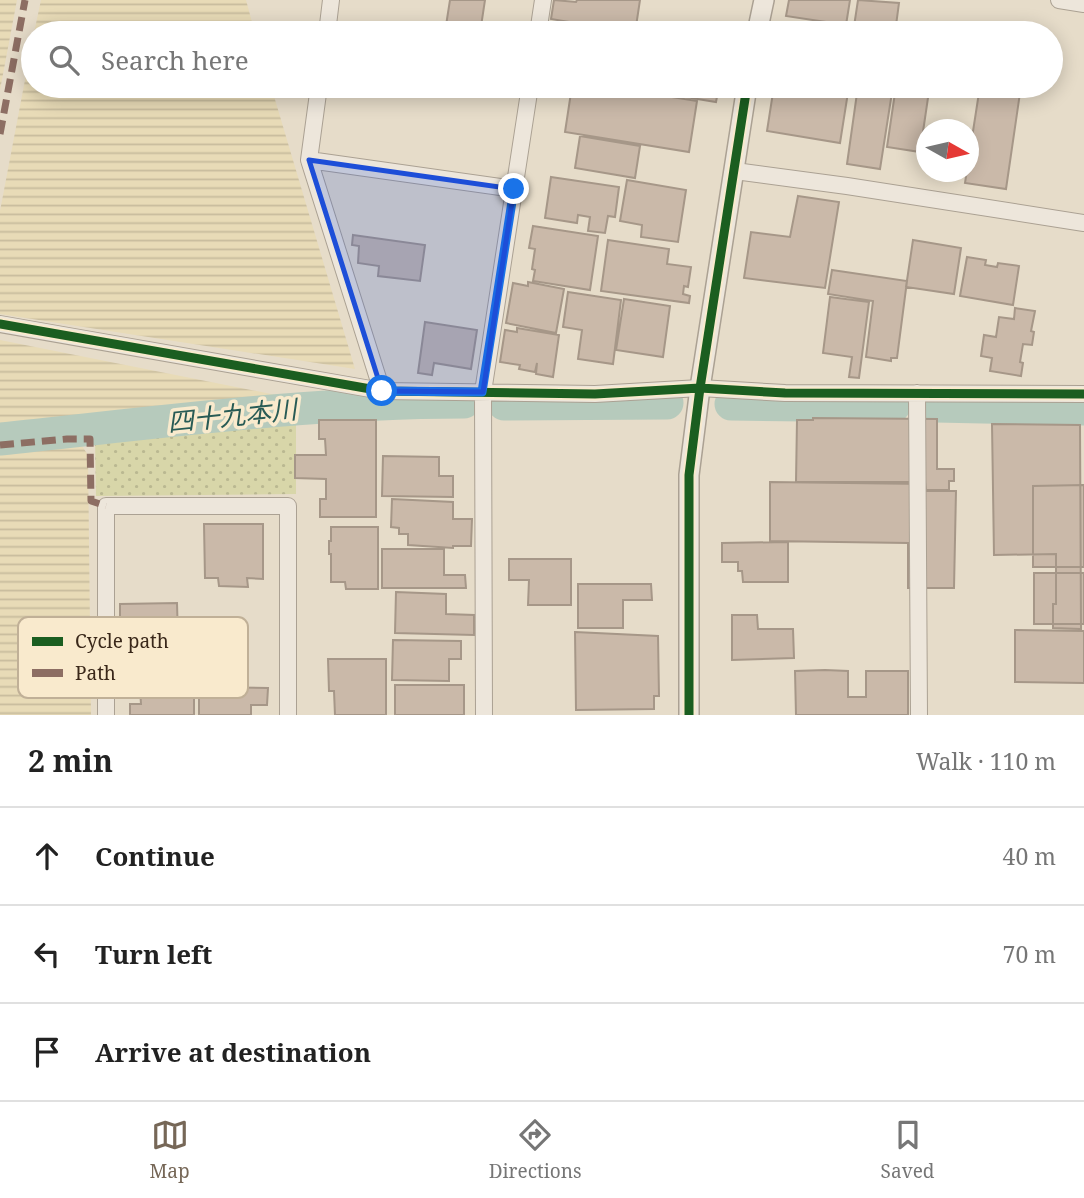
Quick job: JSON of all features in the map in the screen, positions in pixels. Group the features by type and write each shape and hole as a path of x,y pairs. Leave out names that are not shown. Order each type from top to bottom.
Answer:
{"street":[{"path":"328,21 331,0"},
{"path":"540,21 543,0"},
{"path":"760,21 764,0"},
{"path":"1059,0 1084,4"},
{"path":"317,98 309,160 382,391"},
{"path":"484,715 482,392 528,98"},
{"path":"689,715 689,475 745,98"},
{"path":"309,160 514,189"},
{"path":"735,172 860,188 1084,223"},
{"path":"0,324 382,391 595,394 700,388 785,393 1084,394"},
{"path":"917,393 919,715"},
{"path":"106,617 106,506 288,506 288,715"}],"highlighted area":[{"path":"309,160 514,189 483,392 382,391"}],"shaded area":[{"path":"0,0 17,0 0,90"},
{"path":"41,0 246,0 252,21 37,21"},
{"path":"22,98 275,98 355,369 0,314 0,211"},
{"path":"0,340 281,396 278,404 0,428"},
{"path":"296,415 296,494 96,496 95,437"},
{"path":"75,444 82,446 88,455 90,617 18,617 18,698 91,698 91,715 0,715 0,450"}],"building":[{"path":"450,0 485,0 482,21 447,21"},
{"path":"554,0 640,0 637,21 551,19"},
{"path":"789,0 850,0 847,21 819,21 786,16"},
{"path":"858,0 899,3 897,21 855,21"},
{"path":"570,98 678,98 697,101 689,152 565,132"},
{"path":"691,98 717,98 716,102"},
{"path":"772,98 847,98 840,143 767,131"},
{"path":"856,98 891,98 880,169 847,164"},
{"path":"894,98 928,98 925,119 916,119 916,151 887,147"},
{"path":"978,98 1019,98 1006,189 965,183 979,182 979,119 975,119"},
{"path":"580,136 640,146 635,178 575,168"},
{"path":"551,177 619,187 615,217 608,216 605,233 588,231 590,217 578,215 577,223 545,218"},
{"path":"627,180 686,190 678,242 641,237 642,225 620,221"},
{"path":"798,196 839,202 825,288 744,278 751,232 790,237"},
{"path":"533,226 598,236 590,290 533,281 535,249 529,248"},
{"path":"533,226 598,236 590,290 533,281 535,249 529,248"},
{"path":"353,235 425,245 420,281 378,276 379,266 358,263 359,246 352,245"},
{"path":"608,240 669,249 667,264 691,267 688,287 684,286 683,294 690,296 689,303 601,291"},
{"path":"913,240 961,248 954,294 906,287"},
{"path":"967,257 986,260 985,265 997,267 998,263 1019,266 1013,305 960,296"},
{"path":"832,270 907,281 897,358 891,358 891,361 866,357 873,301 828,294"},
{"path":"528,282 564,289 556,333 506,323 513,283 528,286"},
{"path":"568,292 621,300 613,364 578,359 582,330 563,327"},
{"path":"830,297 869,302 859,378 849,377 852,357 823,353"},
{"path":"624,299 670,306 663,357 616,350"},
{"path":"1015,308 1035,311 1031,331 1034,332 1032,345 1023,344 1021,376 990,371 992,358 981,356 984,335 996,337 999,317 1014,319"},
{"path":"425,322 477,330 471,369 434,363 432,375 418,373"},
{"path":"517,328 559,335 553,377 536,374 537,363 535,372 519,369 520,365 500,362 505,330 517,332"},
{"path":"937,419 937,469 954,469 954,481 949,481 949,490 926,490 925,482 796,482 797,420"},
{"path":"319,420 376,420 376,517 320,517 320,499 326,499 326,479 295,478 295,455 326,455 325,439 319,439"},
{"path":"992,424 1080,425 1081,629 1053,628 1056,554 994,555"},
{"path":"383,456 439,457 439,476 453,476 453,497 382,496"},
{"path":"770,482 925,484 925,491 956,491 954,588 908,588 908,543 770,541"},
{"path":"1084,485 1084,567 1033,567 1033,486"},
{"path":"392,499 453,502 453,519 472,519 471,546 453,548 408,545 408,534 399,534 399,528 391,527"},
{"path":"204,524 263,524 263,579 247,578 248,587 219,586 218,578 205,578"},
{"path":"204,524 263,524 263,579 247,578 248,587 219,586 218,578 205,578"},
{"path":"331,527 378,527 378,589 346,589 345,582 331,582"},
{"path":"788,542 788,582 743,582 742,571 738,571 738,562 722,562 722,543"},
{"path":"382,549 444,549 444,575 465,575 466,588 382,588"},
{"path":"509,559 571,559 571,605 528,605 529,580 509,580"},
{"path":"1034,573 1084,573 1084,624 1034,624"},
{"path":"1034,573 1084,573 1084,624 1034,624"},
{"path":"578,584 651,584 652,600 623,600 623,628 578,628"},
{"path":"396,592 446,594 446,614 474,615 474,635 395,633"},
{"path":"177,603 177,617 120,617 120,604"},
{"path":"732,615 757,615 758,629 793,629 794,658 732,660"},
{"path":"1015,630 1084,631 1084,683 1015,682"},
{"path":"575,632 658,636 659,696 654,696 654,709 576,710"},
{"path":"393,640 461,641 461,659 449,659 449,681 392,680"},
{"path":"328,659 386,659 386,715 335,715 334,691 329,691"},
{"path":"795,671 848,671 848,697 866,697 866,671 908,671 908,715 796,715"},
{"path":"395,685 464,685 464,715 395,715"},
{"path":"248,688 268,688 267,705 251,705 251,715 199,715 199,698 248,698"},
{"path":"141,698 194,698 194,715 130,715 130,704 141,704"}],"waterway":[{"name":"四十九本川","path":"0,439 290,409 464,402"},
{"name":"四十九本川","path":"504,404 667,403"},
{"name":"四十九本川","path":"731,404 894,406"},
{"name":"四十九本川","path":"936,406 1084,409"}],"marked path":[{"path":"21,21 25,0"},
{"path":"0,134 21,21"},
{"path":"0,445 90,439 91,501 106,506"}],"cycle path":[{"path":"689,715 689,475 745,98"},
{"path":"0,324 382,391 595,394 700,388 785,393 1084,394"}],"route":[{"path":"382,391 482,392 514,189"}]}
